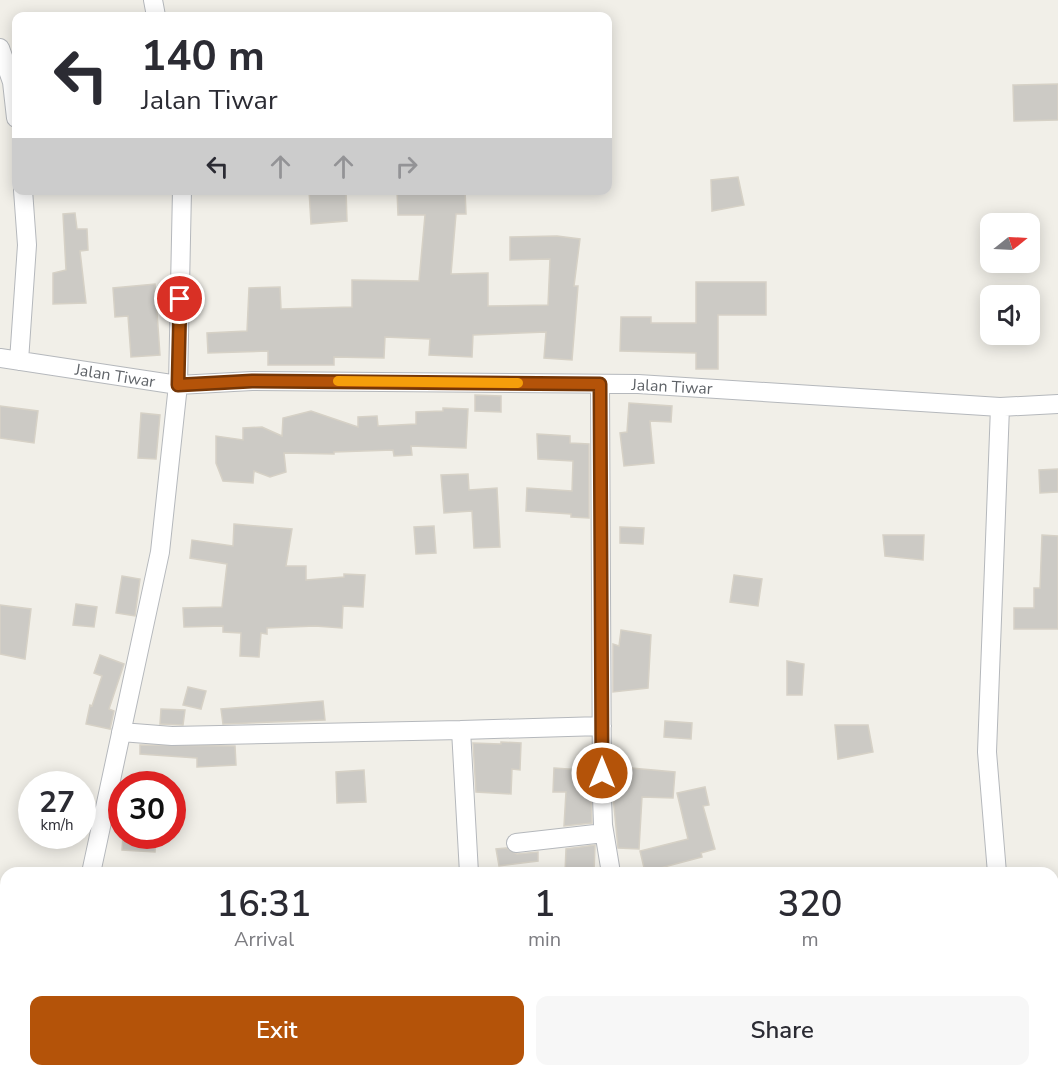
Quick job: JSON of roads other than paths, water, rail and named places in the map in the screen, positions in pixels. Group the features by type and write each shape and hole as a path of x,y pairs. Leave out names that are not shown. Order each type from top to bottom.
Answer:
{"street":[{"path":"0,48 12,82"},
{"path":"19,361 27,245 23,195"},
{"path":"92,867 160,552 178,385 182,195"},
{"name":"Jalan Tiwar","path":"0,358 178,385 252,381 600,384 1000,407 1058,404"},
{"path":"600,384 604,833 609,867"},
{"path":"997,867 987,752 1000,407"},
{"path":"121,732 172,735 602,726"},
{"path":"461,730 465,867"},
{"path":"516,843 604,833"}]}
